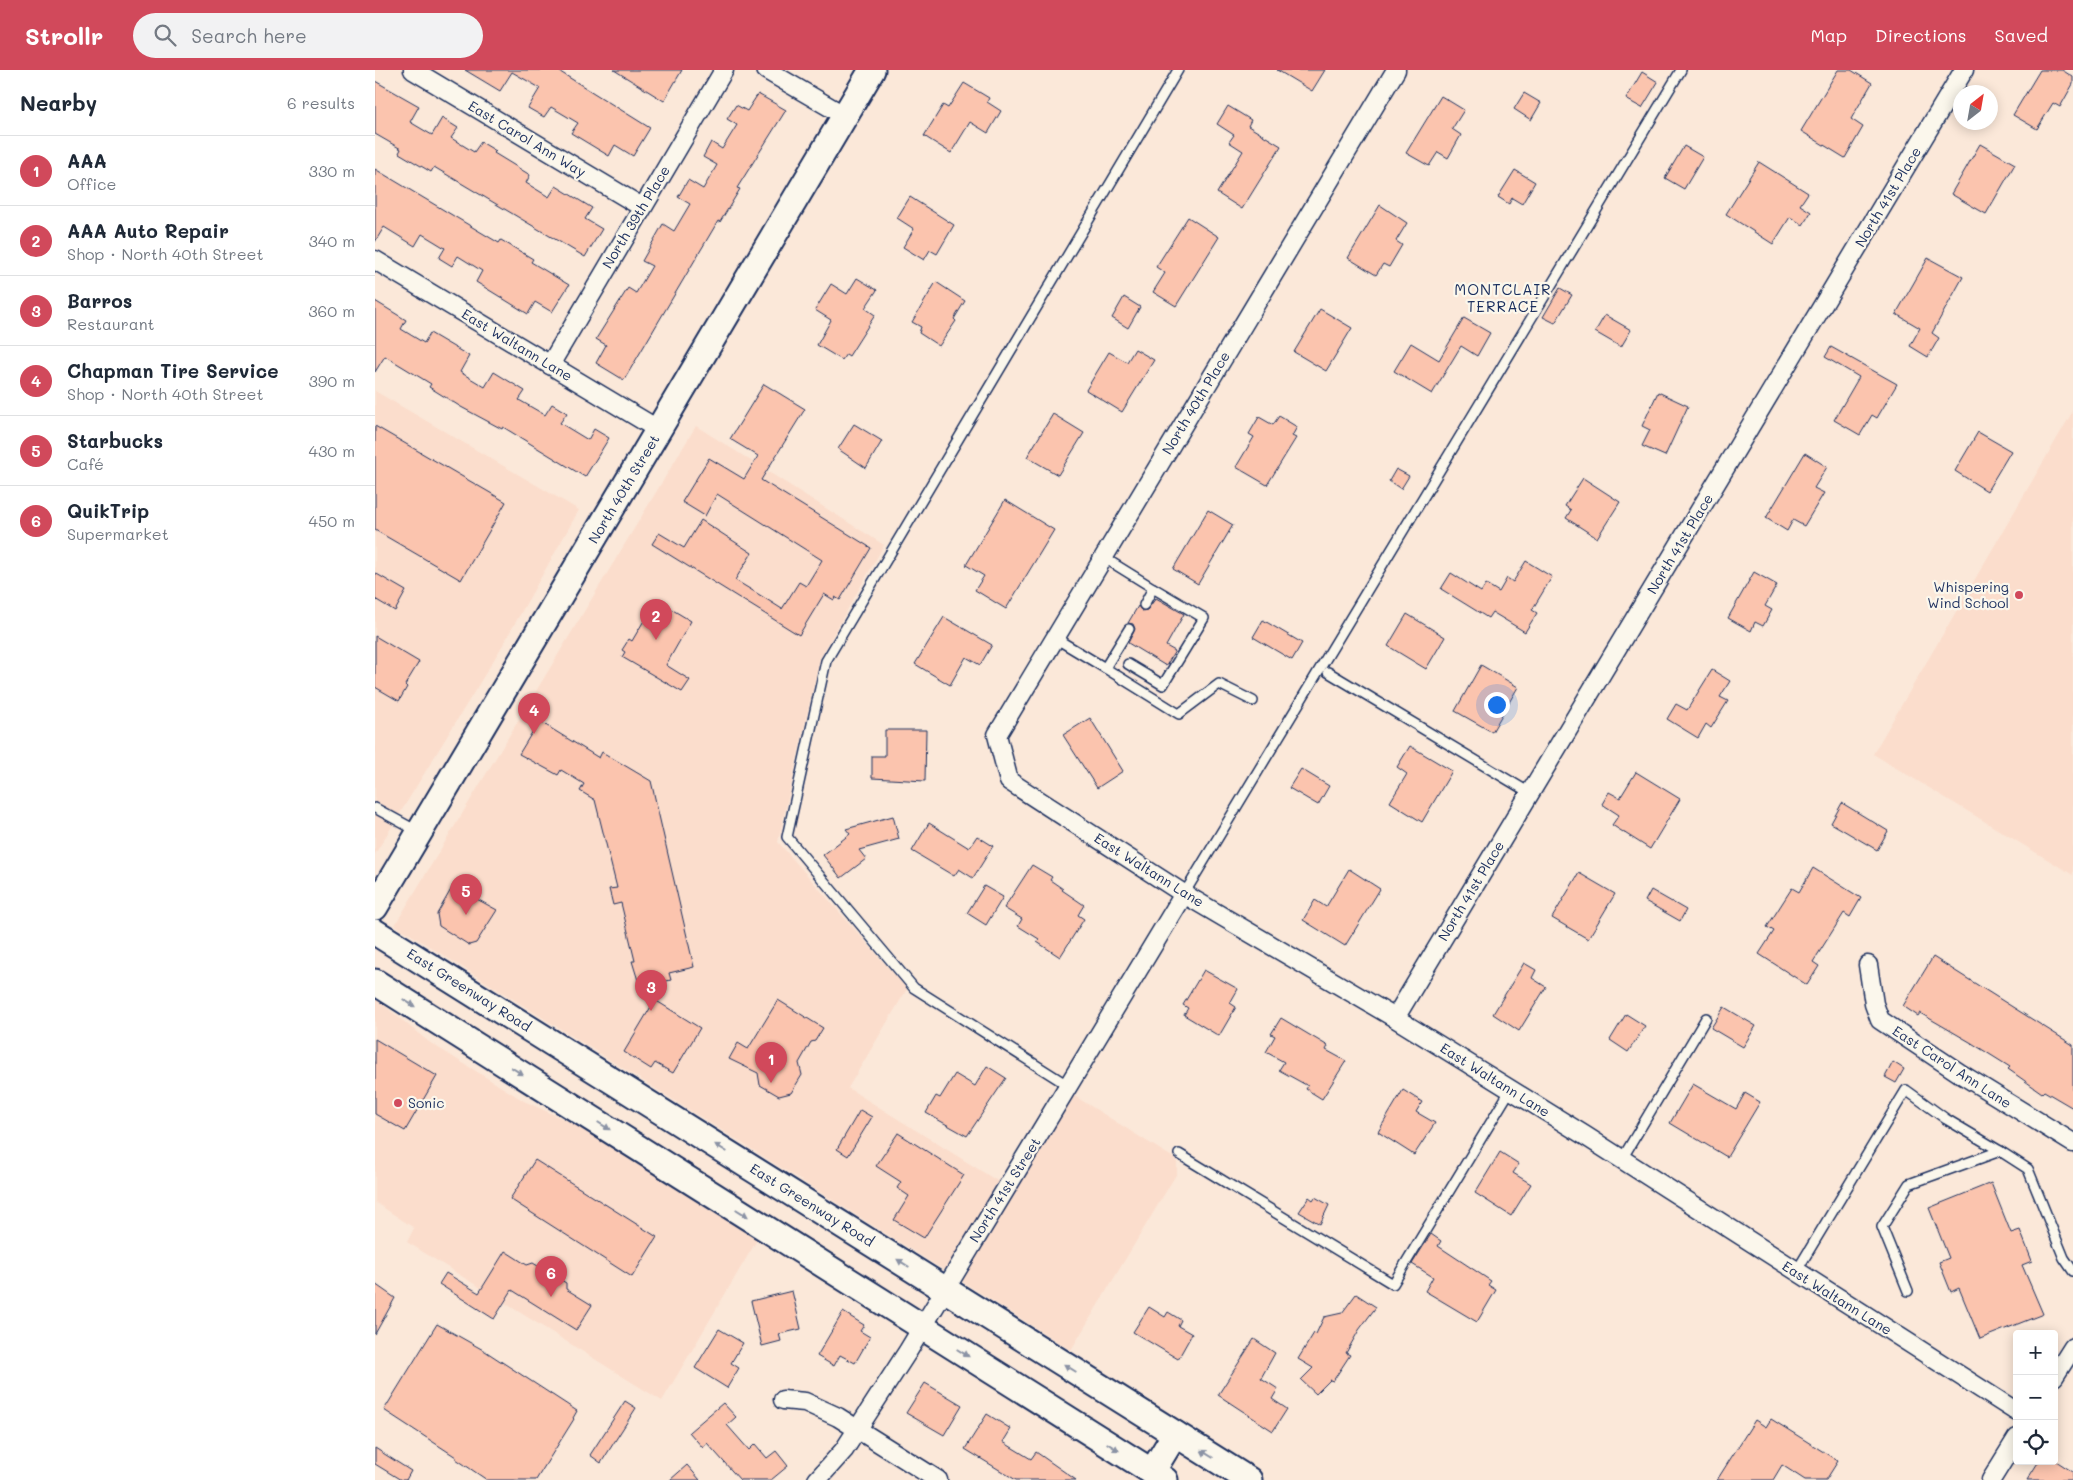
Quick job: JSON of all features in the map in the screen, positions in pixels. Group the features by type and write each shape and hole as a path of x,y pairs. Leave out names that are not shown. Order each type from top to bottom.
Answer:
{"main road":[{"name":"North 40th Street","path":"375,907 873,70"},
{"name":"East Greenway Road","path":"375,932 1249,1480"},
{"path":"375,982 1158,1476 1175,1434"}],"street":[{"name":"East Carol Ann Way","path":"413,70 642,207"},
{"name":"North 39th Place","path":"550,365 724,70"},
{"path":"766,70 845,116"},
{"name":"North 40th Place","path":"997,735 1395,70"},
{"name":"North 41st Place","path":"1395,1018 1964,70"},
{"name":"East Waltann Lane","path":"375,260 659,430"},
{"name":"East Waltann Lane","path":"997,735 1009,782 1185,894 1511,1089 2013,1409"},
{"name":"North 41st Street","path":"817,1480 844,1450 922,1327 1185,894"},
{"name":"East Carol Ann Lane","path":"1868,964 1874,1004 1880,1020 1961,1074 2073,1143"},
{"path":"2055,1375 2073,1347"},
{"path":"783,1400 805,1402 838,1417 938,1480"},
{"path":"1991,1480 2013,1444"}],"lane":[{"path":"1069,1086 914,988 787,837 826,661 1178,70"},
{"path":"1185,894 1681,70"},
{"path":"1103,557 1204,618 1163,685 1128,664"},
{"path":"1144,605 1153,588"},
{"path":"1105,668 1129,629"},
{"path":"1055,638 1179,714 1219,684 1253,702"},
{"path":"1328,672 1530,793"},
{"path":"375,808 419,832"},
{"path":"1622,1159 1707,1018"},
{"path":"1179,1154 1393,1284 1511,1089"},
{"path":"1796,1272 1906,1090 1946,1119 2028,1169 2064,1258 2073,1270"},
{"path":"1908,1291 1882,1227 1909,1184 2000,1151"}],"shaded area":[{"path":"375,391 579,510 501,648 375,854"},
{"name":"Whispering Wind School","path":"2073,411 2073,875 1873,754"},
{"path":"696,426 884,545 820,658 778,842 907,989 848,1088 1015,1192 1073,1095 1177,1162 1177,1173 1071,1350 395,925"},
{"path":"375,998 429,1042 524,1101 579,1126 757,1240 662,1401 407,1242 414,1228 375,1202"}],"building":[{"path":"465,70 557,70 650,128 633,156 615,145 609,156 571,133 578,123 551,107 544,117 528,108 540,88 512,72 500,91"},
{"path":"614,70 682,70 664,101"},
{"path":"1277,70 1325,70 1312,91"},
{"path":"1838,70 1851,70 1872,83 1851,119 1863,127 1845,158 1801,131"},
{"path":"2040,70 2062,70 2073,77 2073,84 2060,107 2053,103 2037,129 2013,115"},
{"path":"1642,72 1658,82 1642,108 1626,99"},
{"path":"375,81 419,106 410,122 432,135 442,118 458,128 451,138 474,152 481,142 496,151 494,153 530,175 526,183 549,197 556,186 592,208 585,219 602,229 585,257 434,167 431,172 399,153 401,149 375,134"},
{"path":"964,83 989,98 987,102 1001,111 988,133 970,122 951,153 924,136 943,105 948,108"},
{"path":"1524,93 1541,103 1531,120 1514,109"},
{"path":"758,94 786,110 737,188 740,189 720,222 718,221 624,380 596,363 606,345 596,339 628,288 636,293 652,266 642,261 663,224 674,231 690,204 678,197 688,180 703,189 717,165 703,157 711,142 722,149 737,125 727,119 736,105 747,111"},
{"path":"1441,96 1464,110 1452,129 1461,135 1448,158 1438,152 1429,166 1406,153"},
{"path":"1228,106 1251,120 1248,126 1281,146 1242,209 1217,193 1243,151 1229,142 1234,135 1217,124"},
{"path":"1980,144 2015,164 1986,214 1951,194"},
{"path":"1684,146 1703,157 1684,189 1665,178"},
{"path":"1759,162 1808,193 1800,205 1811,212 1803,225 1790,217 1773,244 1726,214"},
{"path":"375,169 499,243 501,240 533,259 531,262 569,285 552,312 535,302 528,314 476,282 482,271 458,256 452,266 439,258 445,248 422,234 415,246 384,227 375,242"},
{"path":"1515,170 1535,182 1522,204 1512,198 1509,204 1498,197"},
{"path":"910,197 954,225 937,254 930,250 924,260 903,247 914,229 897,218"},
{"path":"1380,205 1407,223 1396,241 1402,245 1389,267 1383,264 1376,275 1348,258"},
{"path":"1188,217 1219,237 1176,306 1153,292 1165,273 1156,267"},
{"path":"1928,258 1963,277 1932,333 1939,338 1928,357 1910,346 1920,328 1896,314"},
{"path":"857,278 877,290 865,308 875,315 849,356 846,354 842,360 817,345 831,320 815,310 831,284 847,294"},
{"path":"936,282 965,301 954,319 956,321 939,346 919,333 921,327 912,322"},
{"path":"1560,288 1572,295 1555,323 1543,317"},
{"path":"1124,297 1140,307 1128,328 1112,318"},
{"path":"375,301 406,320 401,329 424,343 430,333 469,356 460,372 485,387 494,372 525,391 519,400 545,415 552,404 567,413 560,423 588,440 594,429 609,438 585,477 503,427 502,429 461,407 429,387 431,384 385,356 375,372"},
{"path":"1320,309 1352,328 1326,371 1294,352"},
{"path":"1605,315 1631,330 1621,347 1595,332"},
{"path":"1464,318 1490,333 1477,356 1461,346 1432,394 1394,371 1411,343 1439,360"},
{"path":"1831,347 1897,384 1877,418 1872,415 1860,435 1834,420 1859,377 1825,357"},
{"path":"1135,349 1154,360 1122,412 1086,390 1109,352 1127,362"},
{"path":"764,384 805,409 761,480 871,548 840,600 835,597 834,600 824,594 799,635 652,544 659,533 684,548 701,520 752,553 735,580 782,609 799,582 806,586 822,560 717,494 705,516 682,502 709,458 744,479 758,456 730,439"},
{"path":"1658,392 1688,406 1665,456 1642,446 1650,430 1642,426"},
{"path":"1053,414 1084,433 1058,475 1027,457"},
{"path":"1279,416 1297,427 1292,436 1296,438 1267,485 1236,467 1254,437 1249,434 1259,417 1273,425"},
{"path":"854,424 882,441 866,468 838,449"},
{"path":"375,426 506,502 461,580 375,530"},
{"path":"1978,432 2011,451 1987,491 1955,471"},
{"path":"1805,453 1827,467 1814,488 1824,493 1804,526 1793,520 1787,531 1766,518"},
{"path":"1396,469 1409,476 1401,489 1389,481"},
{"path":"1583,478 1620,502 1597,538 1566,518 1571,510 1565,506"},
{"path":"1005,500 1054,530 1006,609 975,590 984,576 966,565"},
{"path":"1208,510 1233,525 1198,584 1173,569"},
{"path":"1526,561 1552,577 1532,610 1537,613 1525,632 1492,612 1488,618 1441,589 1451,573 1481,592 1486,584 1499,592 1507,578 1513,582"},
{"path":"1754,572 1777,585 1765,606 1772,610 1763,626 1755,622 1751,631 1728,618"},
{"path":"375,573 406,591 395,611 375,599"},
{"path":"1156,598 1184,614 1166,646 1175,651 1166,666 1128,643 1135,629 1133,624 1128,623 1138,606 1142,611 1147,610"},
{"path":"656,600 691,621 666,665 690,680 682,692 622,657 625,652 622,650 629,639 632,641"},
{"path":"1407,614 1445,637 1426,669 1388,646"},
{"path":"944,617 992,645 980,665 966,657 950,685 915,664"},
{"path":"1263,620 1302,643 1292,660 1253,637"},
{"path":"375,636 419,662 405,685 407,687 399,701 375,687"},
{"path":"1481,665 1518,687 1492,732 1455,711"},
{"path":"1712,670 1730,681 1720,697 1728,701 1711,728 1706,724 1698,738 1667,719 1676,704 1687,710"},
{"path":"1090,718 1123,771 1097,788 1063,735"},
{"path":"539,721 599,758 602,752 651,781 694,967 669,973 671,980 640,987 632,961 635,961 621,903 613,905 609,889 617,888 595,800 580,791 584,784 561,770 558,775 519,754"},
{"path":"885,730 926,730 925,781 872,778 872,756 885,756"},
{"path":"1410,746 1452,771 1422,822 1390,802 1407,774 1397,767"},
{"path":"1301,769 1329,786 1318,805 1289,788"},
{"path":"1636,772 1680,799 1650,849 1612,825 1619,815 1602,804 1609,792 1620,798"},
{"path":"1842,803 1888,831 1877,850 1831,823"},
{"path":"893,816 899,839 859,850 866,859 841,878 823,855 850,834 846,829"},
{"path":"929,823 969,848 977,836 993,846 973,878 959,869 954,876 912,851"},
{"path":"1032,865 1052,877 1050,880 1084,905 1078,915 1084,919 1060,957 1037,942 1039,939 1018,926 1022,919 1004,908"},
{"path":"1813,868 1861,898 1850,917 1844,913 1813,962 1819,966 1807,985 1759,954 1774,931 1767,927 1792,888 1799,892"},
{"path":"1349,869 1380,889 1345,946 1303,920 1315,900 1326,907"},
{"path":"1579,873 1615,894 1588,939 1552,918"},
{"path":"453,886 497,910 476,943 469,945 439,926 437,914"},
{"path":"984,886 1003,897 986,925 967,913"},
{"path":"1651,890 1686,910 1680,921 1645,901"},
{"path":"1933,957 2073,1045 2073,1108 2044,1091 2042,1093 2008,1069 2010,1067 1970,1042 1920,1013 1918,1016 1903,1006"},
{"path":"1524,963 1536,970 1532,978 1546,987 1519,1031 1493,1014"},
{"path":"1204,970 1238,989 1230,1003 1236,1007 1219,1036 1184,1015 1188,1008 1183,1005"},
{"path":"655,1000 700,1028 673,1073 655,1063 651,1069 624,1052"},
{"path":"778,1000 823,1028 815,1041 811,1042 799,1063 802,1075 791,1093 779,1096 760,1085 758,1073 729,1059 738,1043 748,1049"},
{"path":"1724,1007 1756,1026 1743,1047 1711,1028"},
{"path":"1626,1014 1645,1026 1628,1052 1610,1040"},
{"path":"1281,1018 1328,1046 1326,1050 1346,1061 1322,1099 1306,1089 1308,1086 1279,1070 1284,1062 1266,1052 1275,1036 1271,1034"},
{"path":"375,1039 437,1076 405,1131 375,1114"},
{"path":"1893,1062 1904,1069 1896,1083 1885,1077"},
{"path":"987,1066 1006,1078 967,1136 926,1113 936,1096 940,1098 955,1074 975,1086"},
{"path":"1693,1084 1736,1109 1745,1093 1760,1102 1727,1157 1670,1123"},
{"path":"1403,1090 1422,1102 1416,1112 1435,1123 1414,1155 1378,1132"},
{"path":"860,1110 872,1117 848,1156 837,1149"},
{"path":"898,1133 964,1175 924,1238 894,1220 909,1196 897,1188 901,1182 876,1166"},
{"path":"1500,1152 1519,1164 1513,1173 1531,1184 1511,1216 1475,1193"},
{"path":"535,1160 657,1237 632,1277 510,1199"},
{"path":"1991,1183 2011,1233 2020,1230 2032,1261 2022,1265 2043,1314 1980,1339 1959,1288 1951,1292 1939,1262 1949,1258 1929,1208"},
{"path":"1309,1197 1313,1200 1315,1197 1329,1205 1320,1224 1299,1212"},
{"path":"1431,1234 1441,1241 1438,1246 1491,1281 1488,1285 1496,1290 1477,1322 1425,1291 1433,1277 1412,1264"},
{"path":"505,1251 527,1265 533,1263 566,1283 566,1289 592,1305 576,1330 512,1290 494,1319 439,1284 446,1273 479,1293"},
{"path":"375,1284 395,1298 375,1334"},
{"path":"792,1291 801,1329 779,1334 781,1341 762,1346 751,1301"},
{"path":"1356,1294 1376,1307 1359,1330 1346,1353 1350,1355 1333,1381 1330,1380 1316,1394 1301,1380 1313,1368 1298,1359 1314,1333 1316,1334 1324,1317 1342,1313"},
{"path":"1149,1307 1165,1317 1168,1312 1181,1320 1178,1326 1192,1334 1178,1359 1133,1332"},
{"path":"843,1312 864,1325 860,1331 870,1337 855,1363 840,1355 834,1366 817,1356"},
{"path":"437,1324 485,1351 577,1411 574,1419 536,1480 487,1480 456,1459 456,1457 384,1410"},
{"path":"719,1329 743,1343 731,1363 739,1368 727,1388 695,1368"},
{"path":"1254,1339 1275,1353 1261,1378 1278,1389 1272,1399 1287,1409 1273,1431 1218,1395"},
{"path":"925,1383 962,1405 944,1435 906,1413"},
{"path":"625,1401 636,1408 601,1463 590,1455"},
{"path":"723,1403 736,1417 727,1425 749,1450 755,1444 767,1458 776,1451 788,1466 771,1480 740,1480 707,1443 703,1448 689,1432"},
{"path":"987,1414 1011,1429 1003,1442 1031,1459 1036,1452 1076,1480 1016,1480 965,1449"},
{"path":"1771,1419 1838,1461 1826,1480 1805,1480 1782,1465 1773,1480 1717,1480 1755,1420 1766,1427"},
{"path":"375,1448 411,1471 406,1480 401,1480 375,1464"},
{"path":"2058,1462 2073,1472 2073,1480 2027,1480 2036,1465 2058,1465"},
{"path":"687,1465 700,1480 670,1480"}],"place":[{"name":"Whispering Wind School","path":"2019,595"},
{"name":"AAA Auto Repair","path":"656,640"},
{"name":"Chapman Tire Service","path":"534,734"},
{"name":"Starbucks","path":"466,915"},
{"name":"Barros","path":"651,1011"},
{"name":"AAA","path":"771,1083"},
{"name":"Sonic","path":"398,1103"},
{"name":"QuikTrip","path":"551,1297"}],"district":[{"name":"MONTCLAIR TERRACE","path":"1503,298"}]}
